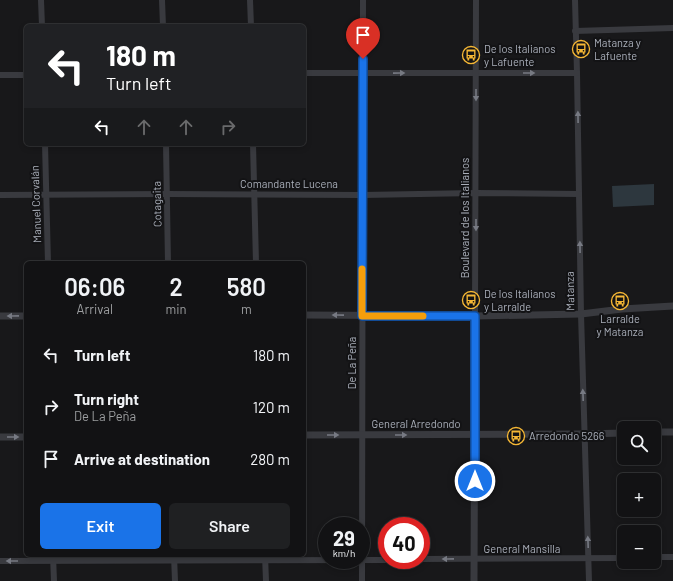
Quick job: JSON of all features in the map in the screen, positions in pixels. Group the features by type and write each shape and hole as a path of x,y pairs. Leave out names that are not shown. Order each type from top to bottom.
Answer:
{"street":[{"path":"42,0 42,24"},
{"path":"162,0 163,24"},
{"path":"250,0 251,24"},
{"name":"De La Peña","path":"362,517 363,0"},
{"name":"Boulevard de los Italianos","path":"474,581 476,0"},
{"name":"Matanza","path":"575,0 581,314 589,581"},
{"path":"575,31 673,28"},
{"path":"306,73 577,73"},
{"path":"0,75 24,75"},
{"name":"Manuel Corvalán","path":"45,146 48,261"},
{"name":"Cotagaita","path":"166,146 168,261"},
{"path":"254,146 256,261"},
{"name":"Comandante Lucena","path":"0,195 579,194"},
{"path":"306,315 475,316 581,314 622,309 673,306"},
{"path":"0,316 24,316"},
{"path":"661,432 673,432"},
{"name":"General Arredondo","path":"306,436 617,433"},
{"path":"0,437 24,437"},
{"path":"661,557 673,557"},
{"path":"0,561 53,558 318,559"},
{"path":"53,558 54,581"},
{"path":"174,558 175,581"},
{"path":"265,558 266,581"},
{"name":"General Mansilla","path":"430,559 617,558"},
{"name":"De La Peña","path":"362,569 362,581"}],"shaded area":[{"path":"654,184 654,205 613,207 612,186"}],"slow traffic":[{"path":"362,269 362,316 423,316"}],"place":[{"name":"Matanza y Lafuente","path":"581,49"},
{"name":"De los Italianos y Lafuente","path":"471,55"},
{"name":"De los Italianos y Larralde","path":"471,300"},
{"name":"Larralde y Matanza","path":"620,301"},
{"name":"Arredondo 5266","path":"516,436"}],"route":[{"path":"363,59 362,316 475,316 475,481"}]}
